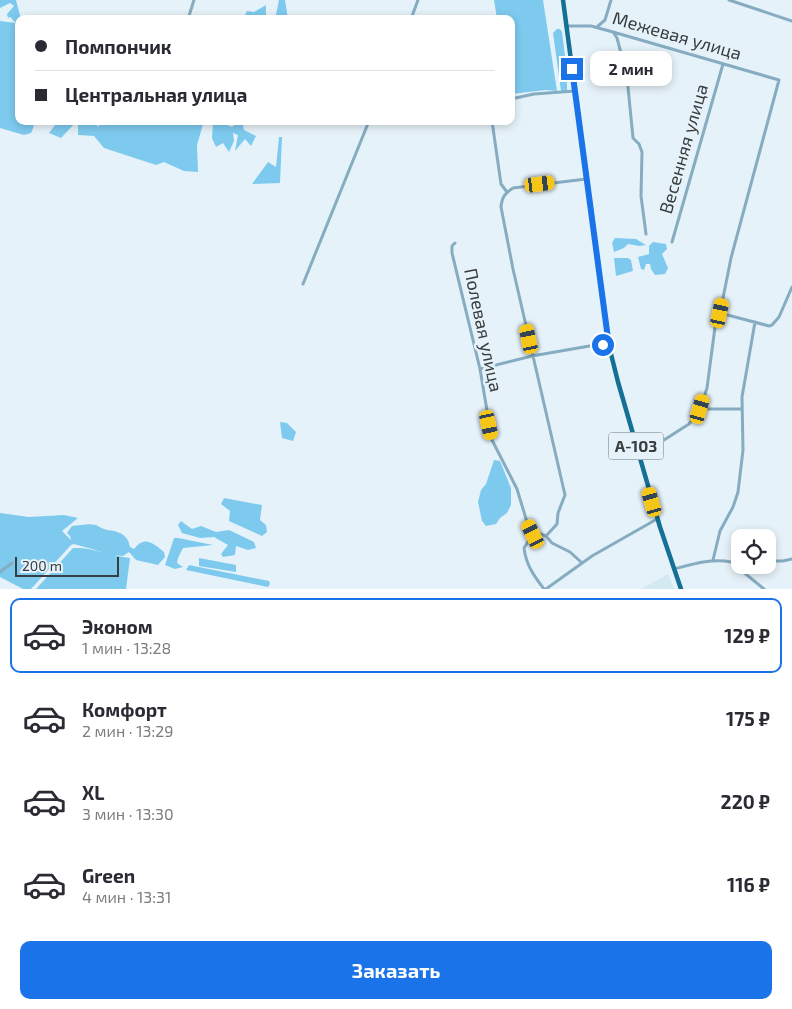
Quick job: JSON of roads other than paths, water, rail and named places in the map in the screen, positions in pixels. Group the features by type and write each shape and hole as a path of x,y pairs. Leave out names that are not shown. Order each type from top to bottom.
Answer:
{"main road":[{"name":"А-103","path":"563,0 609,346 637,450 680,589"}],"street":[{"path":"189,15 194,0"},
{"path":"412,15 418,0"},
{"path":"596,28 605,20 611,0"},
{"path":"729,0 792,21"},
{"name":"Межевая улица","path":"566,26 582,26 613,32 779,80 740,222 720,313"},
{"path":"613,32 617,38 622,67 627,76 634,138 642,152 641,196 646,234"},
{"name":"Весенняя улица","path":"672,242 723,64"},
{"path":"515,98 534,94 575,90"},
{"path":"303,284 367,125"},
{"path":"493,125 501,184 507,192"},
{"path":"546,536 557,524 558,513 565,495 532,356 501,207 502,200 507,192 522,187 586,179"},
{"name":"Полевая улица","path":"455,243 452,246 452,253 480,369 492,440 518,489 527,522 533,534"},
{"path":"637,450 664,440 689,424 700,409 707,388 715,327 720,313 768,326 774,324 792,287"},
{"path":"712,560 720,531 733,507 738,492 743,450 742,397 755,322"},
{"path":"480,369 532,356 601,344 609,346"},
{"path":"700,409 741,409"},
{"path":"581,562 570,552 552,543 546,536 538,533 533,534 524,548 531,571 545,589 581,562 628,534 658,519"},
{"path":"776,561 792,559"},
{"path":"673,570 712,560 731,562"},
{"path":"0,572 12,563"},
{"path":"746,574 764,589"}]}
